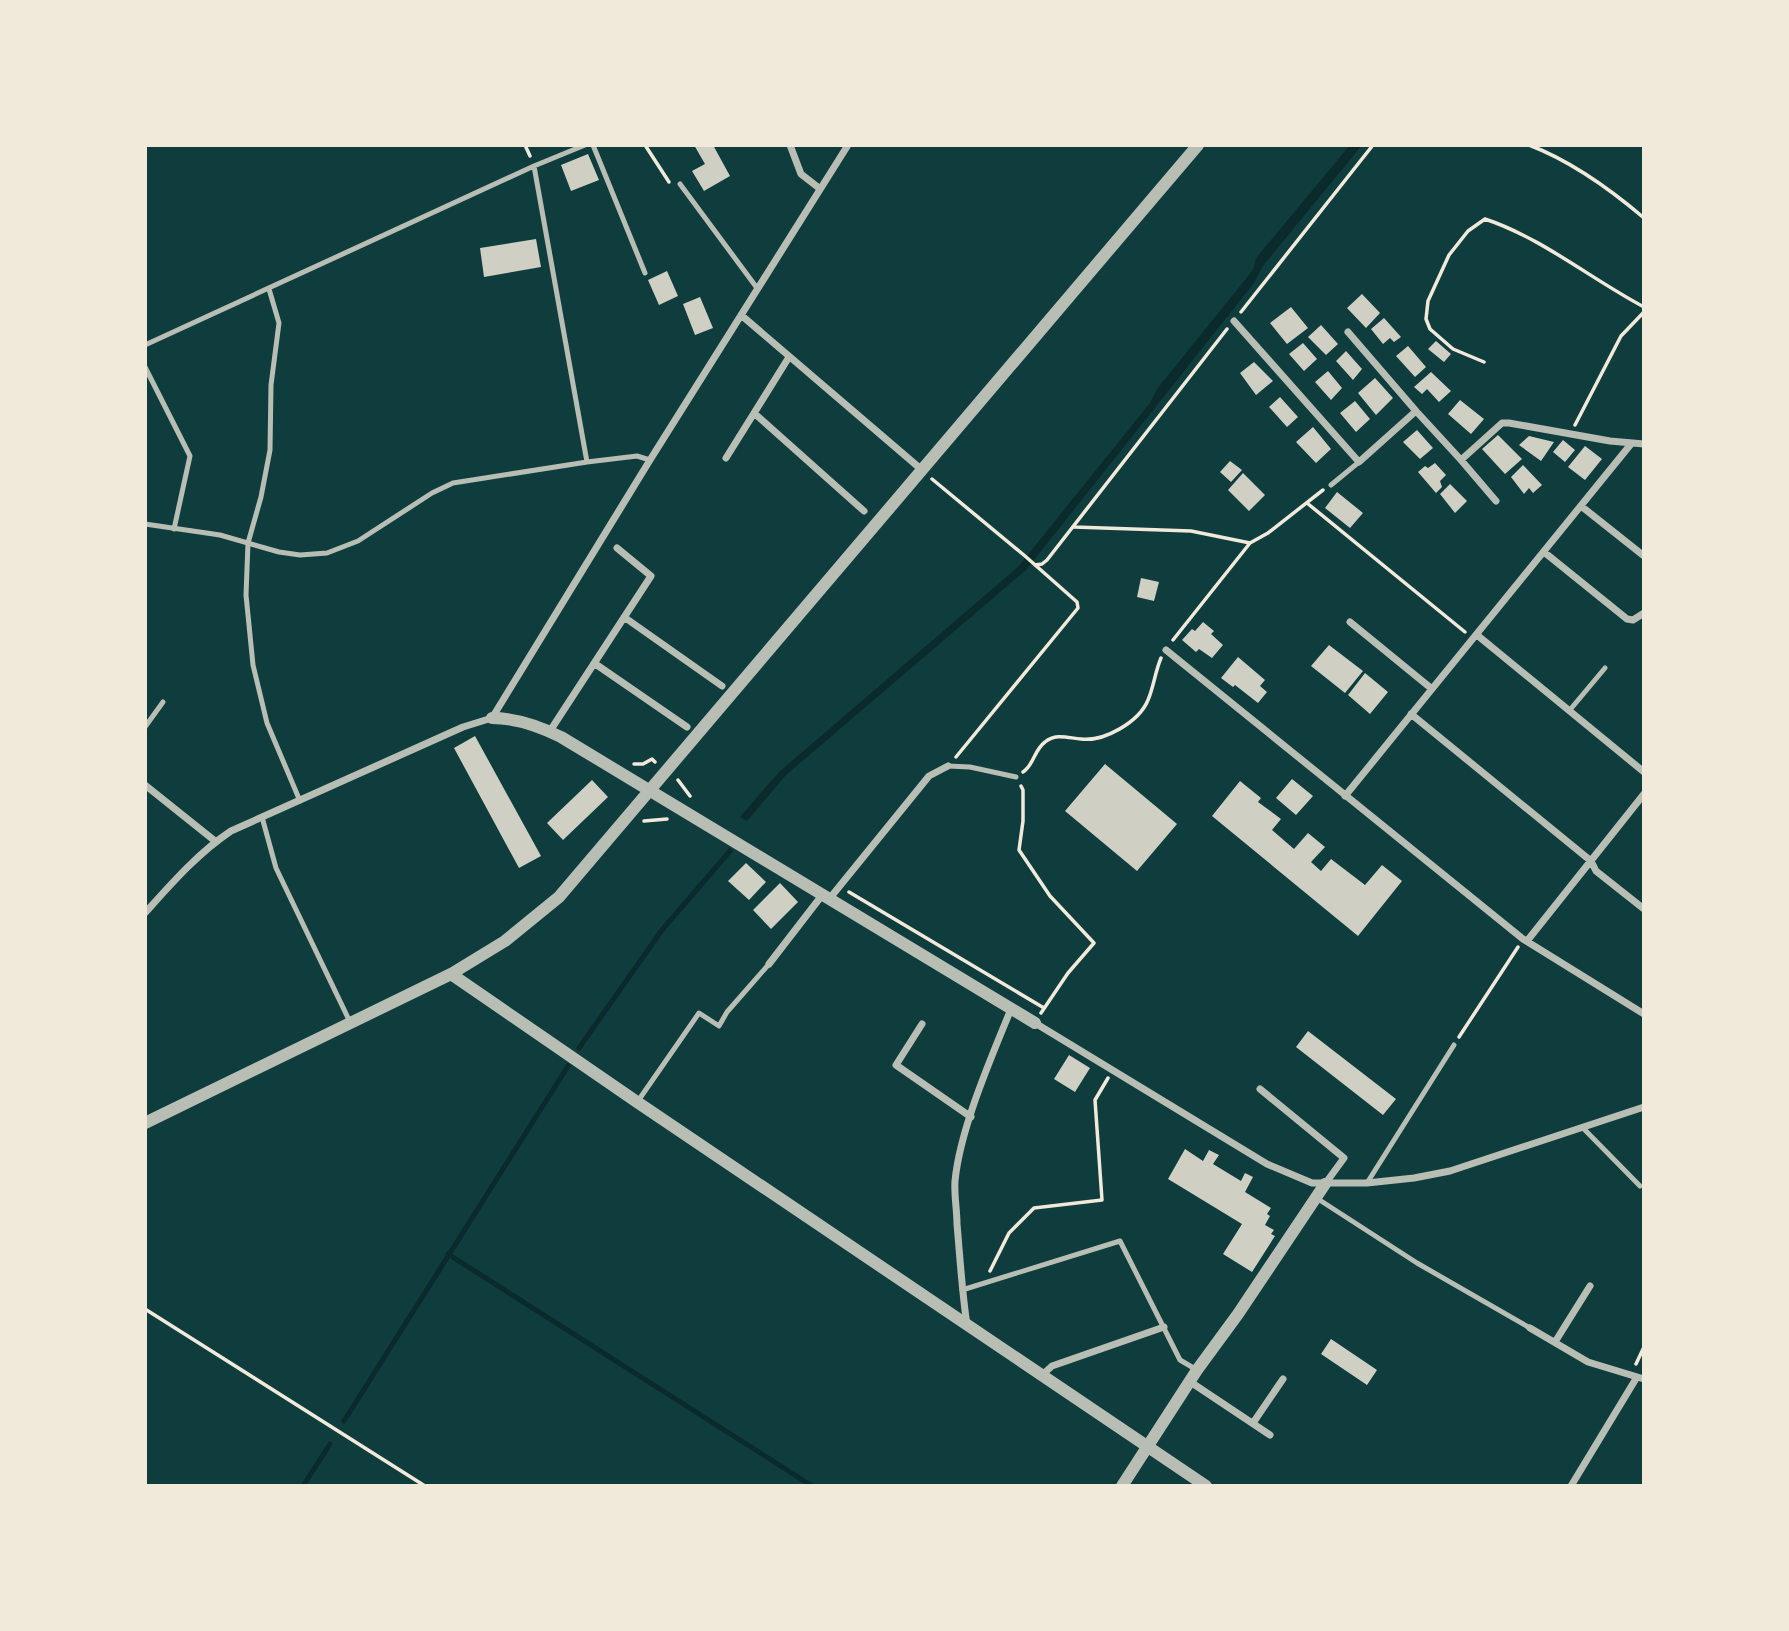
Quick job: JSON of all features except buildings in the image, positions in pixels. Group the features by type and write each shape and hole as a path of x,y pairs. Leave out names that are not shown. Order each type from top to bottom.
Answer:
{"street":[{"path":"790,145 802,174 819,188"},
{"path":"492,718 848,145"},
{"path":"145,1123 451,974 505,941 559,897 1198,145"},
{"path":"741,315 922,470"},
{"path":"1234,321 1359,461 1416,411"},
{"path":"1348,332 1496,500"},
{"path":"726,458 789,357"},
{"path":"754,413 867,513"},
{"path":"1461,460 1502,424 1644,444"},
{"path":"1345,796 1631,444"},
{"path":"1581,506 1644,556"},
{"path":"550,731 651,576 617,548"},
{"path":"1544,552 1627,619 1633,620 1644,613"},
{"path":"624,617 722,686"},
{"path":"1350,622 1432,689"},
{"path":"1475,637 1644,772"},
{"path":"1166,650 1525,940 1644,1014"},
{"path":"594,663 687,727"},
{"path":"1411,714 1591,861 1596,871 1644,909"},
{"path":"145,913 215,841 230,831 463,727 492,718 518,720 550,731 1267,1164 1302,1180 1325,1184 1367,1183 1450,1171 1644,1107"},
{"path":"769,964 929,776 948,766"},
{"path":"145,785 215,841"},
{"path":"1525,940 1644,794"},
{"path":"451,974 1206,1486"},
{"path":"967,1326 955,1183 960,1153 971,1117 1011,1009"},
{"path":"922,1024 896,1065 971,1117"},
{"path":"1122,1486 1189,1381 1238,1314 1315,1197 1345,1158 1260,1089"},
{"path":"1555,1342 1590,1286"},
{"path":"1041,1376 1052,1366 1164,1327"},
{"path":"1530,1328 1588,1362 1637,1377 1571,1486"},
{"path":"1253,1423 1283,1379"},
{"path":"1189,1381 1270,1435"}],"lane":[{"path":"145,345 585,145"},
{"path":"593,145 645,273"},
{"path":"534,166 587,462"},
{"path":"680,184 757,288"},
{"path":"270,289 279,323 271,386 270,450 248,543 246,595 253,665 267,723 300,801"},
{"path":"145,367 190,456 174,528"},
{"path":"145,524 220,535 300,555 327,553 358,541 432,493 453,483 637,456 650,460"},
{"path":"1331,485 1359,461"},
{"path":"1569,711 1605,668"},
{"path":"145,727 163,702"},
{"path":"948,766 970,767 1016,777"},
{"path":"262,817 276,868 350,1022"},
{"path":"637,1102 699,1013 719,1026 727,1012 769,964"},
{"path":"1367,1183 1454,1045"},
{"path":"1582,1127 1640,1186"},
{"path":"1315,1197 1417,1263 1530,1328"},
{"path":"962,1290 1120,1241 1180,1360 1197,1370"}],"path":[{"path":"645,145 671,185 680,184"},
{"path":"1035,565 1042,564 1074,527 1373,145"},
{"path":"1529,145 1546,151 1606,188 1644,218"},
{"path":"1484,362 1453,349 1430,329 1426,319 1428,300 1445,261 1468,231 1485,219 1513,230 1644,307"},
{"path":"1571,433 1621,336 1644,312"},
{"path":"922,470 1025,556 1077,603 1078,608 948,766"},
{"path":"1035,1023 1068,973 1094,943 1050,897 1018,850 1023,821 1023,790 1016,777 1028,769 1039,747 1046,741 1059,736 1098,740 1133,718 1148,702 1157,666 1166,650 1250,543 1268,533 1331,485"},
{"path":"1307,503 1475,637"},
{"path":"1074,527 1191,531 1250,543"},
{"path":"629,816 638,821 674,818 688,795"},
{"path":"1454,1045 1525,940"},
{"path":"983,1285 1009,1233 1034,1208 1102,1200 1095,1100 1113,1070"},
{"path":"145,1309 425,1486"},
{"path":"1637,1377 1644,1347"}],"water":[{"path":"1350,145 1362,145 1262,267 1254,283 1026,570 786,775 747,821 740,817 779,772 1018,567 1253,270 1256,258"}],"waterway":[{"path":"579,1048 662,930 730,851"},
{"path":"344,1421 568,1066"},
{"path":"448,1254 812,1486"},
{"path":"303,1486 330,1444"}]}
